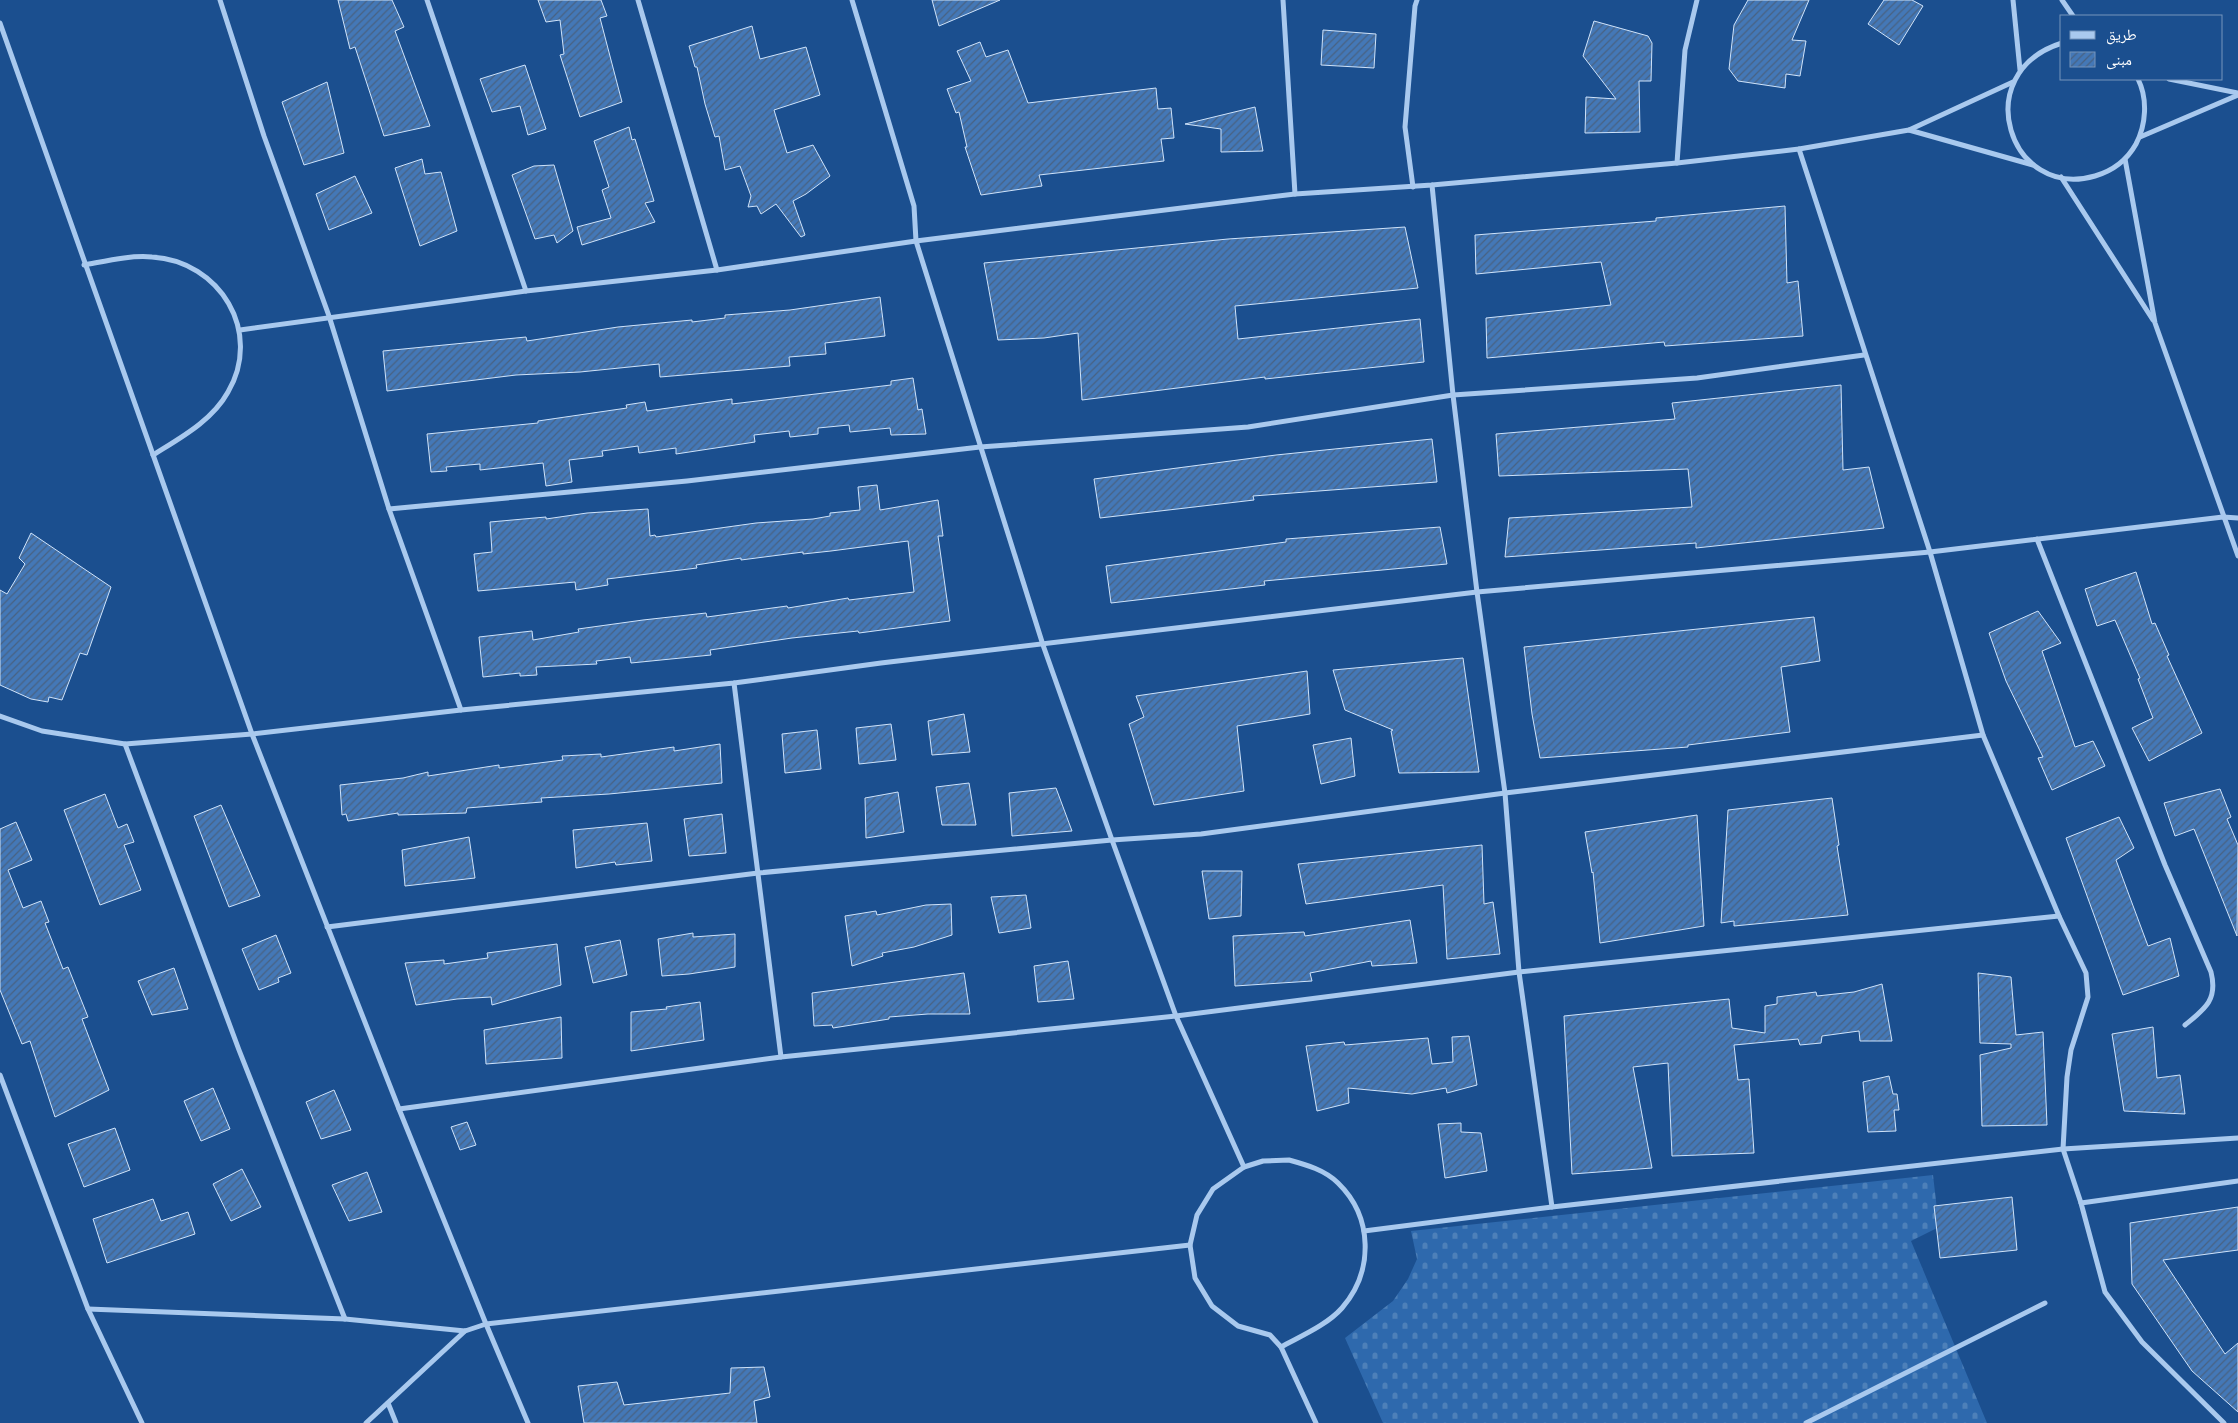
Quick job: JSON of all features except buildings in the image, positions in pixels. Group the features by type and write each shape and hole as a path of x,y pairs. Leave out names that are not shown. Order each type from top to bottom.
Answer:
{"street":[{"path":"220,0 264,136 329,316 389,509 461,710"},
{"path":"427,0 526,291"},
{"path":"638,0 717,270"},
{"path":"852,0 914,206 916,241 1043,645 1176,1016 1244,1167"},
{"path":"1283,0 1295,194"},
{"path":"1413,187 1405,127 1414,6 1417,0"},
{"path":"1677,163 1685,50 1697,0"},
{"path":"2013,0 2020,70"},
{"path":"2062,0 2072,15"},
{"path":"0,23 84,265 252,734 399,1109 528,1423"},
{"path":"2036,166 2017,146 2011,133 2007,107 2013,82 2020,70 2039,52 2060,44"},
{"path":"1909,130 2036,166 2061,177 2089,178 2108,171 2125,159 2140,137 2144,124 2144,97 2138,80"},
{"path":"2174,80 2238,94"},
{"path":"240,330 329,316 526,291 717,270 916,241 1295,194 1413,187 1677,163 1799,149 1909,130 2013,82"},
{"path":"2140,137 2238,94"},
{"path":"1799,149 1864,355 1930,552 1983,734 2059,916 2086,973 2088,997 2071,1050 2067,1078 2064,1150 2081,1203 2105,1292 2142,1342 2224,1423"},
{"path":"2125,159 2155,322 2238,556"},
{"path":"2061,177 2155,322"},
{"path":"1432,185 1477,592 1505,793 1519,972 1552,1207"},
{"path":"84,265 130,257 153,257 183,264 209,278 228,301 240,330 240,364 228,392 212,414 188,433 153,455"},
{"path":"389,509 687,481 980,447 1248,427 1454,395 1697,378 1864,355"},
{"path":"0,716 42,731 124,744 252,734 461,710 734,684 881,663 1477,592 1930,552 2224,518 2238,518"},
{"path":"2036,539 2154,838 2210,972 2213,984 2212,998 2204,1010 2185,1025"},
{"path":"734,684 780,1057"},
{"path":"327,927 758,873 1112,840 1201,834 1505,793 1983,734"},
{"path":"124,744 239,1050 345,1319"},
{"path":"399,1109 780,1057 1176,1016 1519,972 2059,916"},
{"path":"0,1075 88,1309 142,1423"},
{"path":"1364,1231 1552,1207 2064,1150 2238,1138"},
{"path":"1281,1347 1324,1323 1341,1309 1354,1291 1363,1271 1366,1249 1364,1231 1354,1202 1337,1182 1315,1168 1290,1160 1263,1161 1244,1167 1213,1188 1197,1215 1190,1245 1195,1278 1212,1306 1238,1326 1270,1335 1281,1347 1316,1423"},
{"path":"2081,1203 2238,1181"},
{"path":"88,1309 345,1319 465,1330 486,1324 1190,1245"},
{"path":"1806,1423 2046,1303"},
{"path":"366,1423 465,1330"},
{"path":"388,1403 396,1423"}],"green space":[{"path":"1933,1175 1939,1227 1911,1241 1987,1423 1383,1423 1345,1338 1393,1301 1408,1279 1417,1259 1411,1231"}]}
